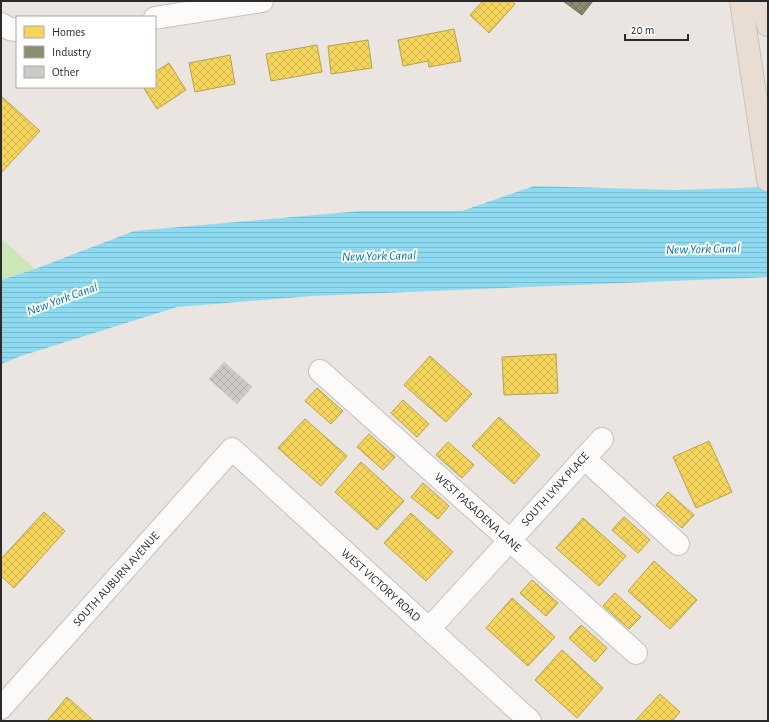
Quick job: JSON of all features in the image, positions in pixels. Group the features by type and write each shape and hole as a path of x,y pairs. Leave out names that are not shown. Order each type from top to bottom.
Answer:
{"highway":[{"path":"741,1 766,172"},
{"path":"762,1 768,25"}],"street":[{"path":"156,18 262,1"},
{"path":"1,24 10,29 16,30"},
{"name":"WEST PASADENA LANE","path":"320,370 636,653"},
{"name":"SOUTH LYNX PLACE","path":"428,629 602,439"},
{"name":"WEST VICTORY ROAD","path":"232,449 530,721"},
{"name":"SOUTH AUBURN AVENUE","path":"1,708 232,449"},
{"path":"584,458 678,544"}],"green space":[{"path":"1,238 35,269 1,280"}],"water":[{"name":"New York Canal","path":"534,186 676,190 768,187 768,277 312,296 177,307 21,356 1,364 1,280 35,269 134,231 360,211 462,211"}],"building: Homes":[{"path":"483,1 512,1 515,4 489,33 470,15"},
{"path":"454,29 461,61 429,67 428,61 403,66 398,40"},
{"path":"368,40 372,68 331,74 328,46"},
{"path":"317,45 322,72 271,81 266,54"},
{"path":"230,55 235,84 195,92 189,63"},
{"path":"169,63 186,90 157,109 144,88 156,88 156,71"},
{"path":"1,96 40,131 1,173"},
{"path":"556,354 558,393 504,395 502,357"},
{"path":"430,356 472,394 446,422 404,385"},
{"path":"317,388 343,411 331,424 305,401"},
{"path":"403,400 429,424 417,437 391,413"},
{"path":"499,417 540,455 514,484 472,446"},
{"path":"305,419 347,456 321,486 278,448"},
{"path":"369,434 395,457 383,470 357,447"},
{"path":"709,441 732,492 696,508 673,457"},
{"path":"448,442 474,465 462,478 436,455"},
{"path":"361,462 404,501 377,530 335,492"},
{"path":"423,483 449,506 438,519 411,497"},
{"path":"668,492 694,515 682,528 656,505"},
{"path":"44,512 65,531 14,588 1,576 1,559"},
{"path":"411,513 453,552 426,581 384,543"},
{"path":"624,517 650,540 638,553 612,530"},
{"path":"583,518 626,556 599,586 556,548"},
{"path":"654,561 697,600 670,629 628,591"},
{"path":"532,580 558,603 546,616 520,593"},
{"path":"615,593 641,617 629,629 603,606"},
{"path":"512,598 555,637 528,666 486,628"},
{"path":"581,625 607,648 595,662 569,638"},
{"path":"562,650 603,688 577,718 535,680"},
{"path":"660,694 680,712 672,721 635,721"},
{"path":"67,697 94,721 47,721"}],"building: Industry":[{"path":"563,1 593,1 582,15"}],"building: Other":[{"path":"224,362 252,387 237,404 209,379"}]}
